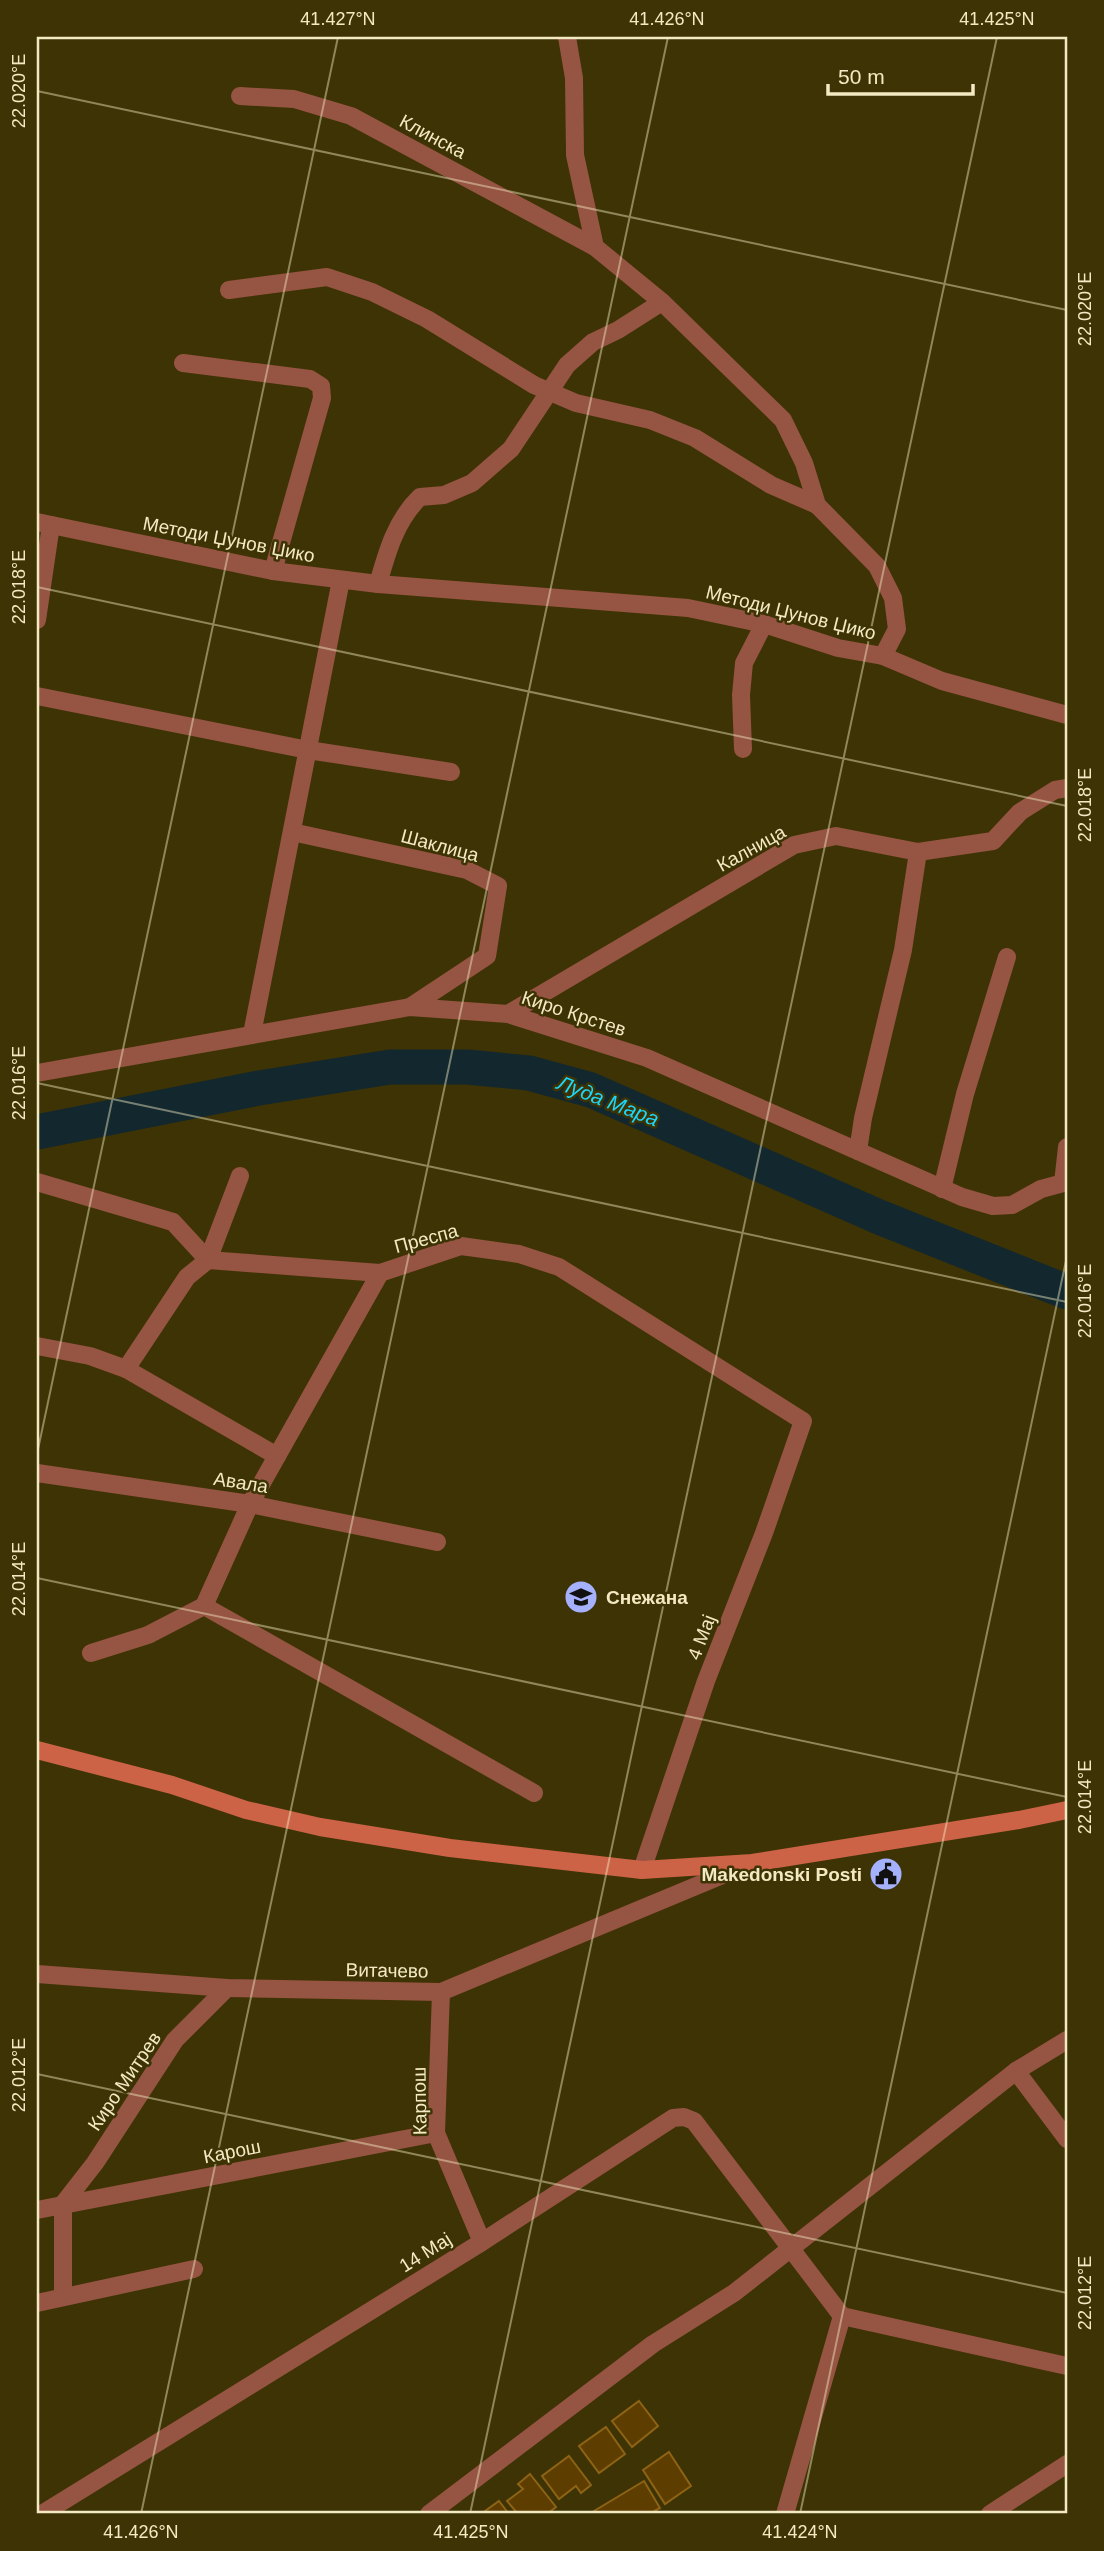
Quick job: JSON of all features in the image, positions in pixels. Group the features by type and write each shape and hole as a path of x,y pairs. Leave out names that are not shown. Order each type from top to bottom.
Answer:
{"main road":[{"path":"37,1750 172,1785 246,1810 320,1827 450,1848 642,1870 752,1863 1067,1810"}],"street":[{"path":"567,37 573,78 575,155 595,247"},
{"name":"Клинска","path":"240,96 294,99 351,116 595,247"},
{"name":"Методи Џунов Џико","path":"44,524 273,571 378,584 688,608 764,624 838,648 883,656 897,629 893,598 877,566 817,505 804,463 783,420 662,302 595,247"},
{"path":"229,290 327,277 372,292 427,318 550,392 576,403 650,420 695,438 771,485 817,505"},
{"path":"378,584 387,550 405,511 420,497 444,495 472,483 511,449 567,365 593,342 618,330 662,302"},
{"path":"183,363 310,379 321,386 322,398 273,571"},
{"path":"37,620 44,524"},
{"path":"252,1034 341,579"},
{"path":"743,749 741,695 744,663 764,624"},
{"path":"883,656 942,681 1067,715"},
{"path":"37,696 308,750 451,772"},
{"name":"Калница","path":"508,1014 794,845 836,836 918,852 993,841 1020,811 1055,790 1067,788"},
{"name":"Шаклица","path":"292,832 467,870 498,886 486,956 410,1007"},
{"path":"858,1151 863,1118 903,950 918,852"},
{"path":"942,1189 965,1094 1007,957"},
{"name":"Киро Крстев","path":"37,1073 410,1007 508,1014 647,1058 942,1189 993,1206 1012,1205 1041,1189 1065,1182"},
{"path":"1065,1182 1067,1147"},
{"path":"126,1369 187,1277 208,1260 240,1176"},
{"path":"37,1182 173,1222 208,1260"},
{"name":"Преспа","path":"208,1260 380,1273 461,1246 519,1254 559,1267 803,1421"},
{"path":"91,1653 148,1635 204,1606 250,1504 380,1273"},
{"path":"37,1346 90,1356 126,1369 277,1456"},
{"name":"4 Мај","path":"642,1870 706,1681 764,1533 803,1421"},
{"name":"Авала","path":"37,1472 250,1504 437,1542"},
{"path":"204,1606 534,1793"},
{"name":"Витачево","path":"37,1974 227,1988 441,1992 752,1863"},
{"name":"Киро Митрев","path":"64,2204 95,2163 175,2040 227,1988"},
{"name":"Карпош","path":"441,1992 436,2133 482,2242"},
{"path":"429,2514 653,2344 734,2293 1016,2071 1067,2040"},
{"path":"1016,2071 1067,2139"},
{"name":"14 Мај","path":"42,2514 482,2242 673,2118 684,2117 694,2121 792,2247"},
{"name":"Карош","path":"37,2210 436,2133"},
{"path":"63,2297 64,2204"},
{"path":"792,2247 842,2316 1067,2366"},
{"path":"37,2303 194,2269"},
{"path":"785,2514 842,2316"},
{"path":"990,2514 1067,2464"}],"building":[{"path":"639,2401 658,2426 632,2447 612,2421"},
{"path":"606,2427 625,2454 599,2473 579,2446"},
{"path":"669,2452 691,2486 665,2504 643,2470"},
{"path":"569,2456 591,2485 581,2493 576,2486 559,2499 542,2476"},
{"path":"530,2474 556,2507 547,2514 518,2514 507,2501 523,2489 518,2484"},
{"path":"644,2481 660,2508 649,2514 596,2514 594,2511"},
{"path":"499,2501 509,2514 481,2514"}],"waterway":[{"name":"Луда Мара","path":"37,1132 259,1088 390,1067 467,1067 529,1073 591,1090 879,1217 1067,1292"}],"place":[{"name":"Снежана","path":"581,1597"},
{"name":"Makedonski Posti","path":"886,1874"}]}
